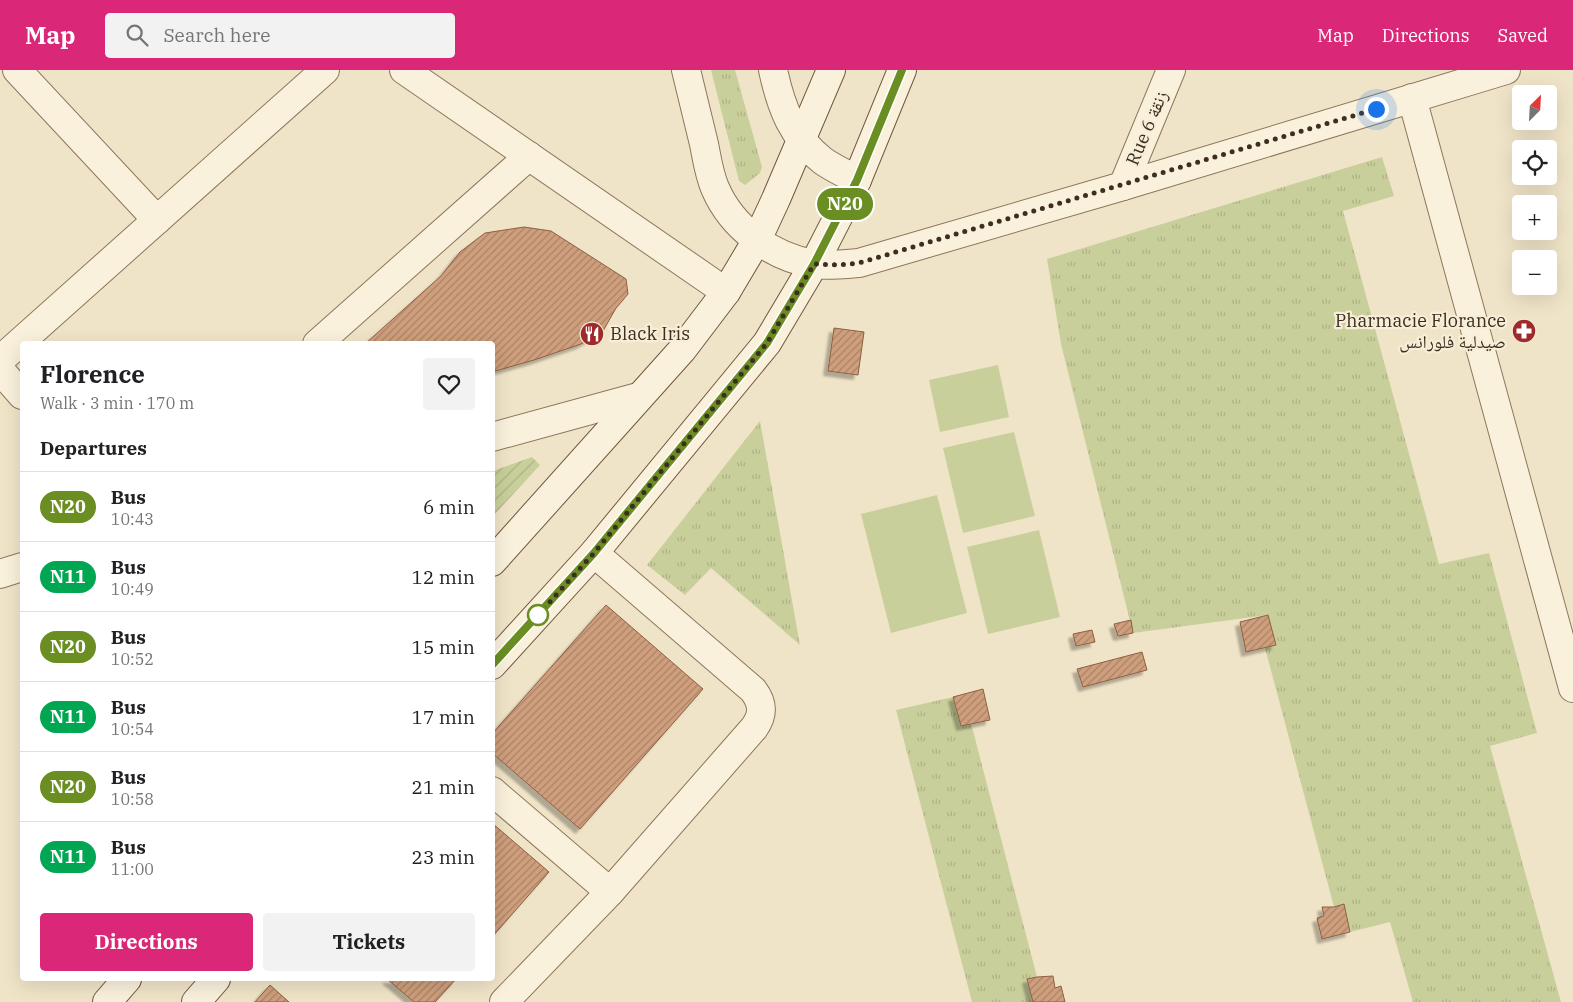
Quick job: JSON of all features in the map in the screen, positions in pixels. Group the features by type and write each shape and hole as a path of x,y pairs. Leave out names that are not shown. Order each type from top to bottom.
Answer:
{"street":[{"path":"17,70 157,220"},
{"path":"21,341 325,70"},
{"path":"686,70 708,168 716,189 727,209 757,240 778,253 814,264 838,265 859,263 1123,186 1506,70"},
{"path":"773,70 779,97 788,119 802,141 824,161 857,180"},
{"path":"495,559 682,350 726,292 757,240 802,141 831,70"},
{"path":"495,662 594,553 767,343 814,264 857,180 902,70"},
{"name":"Rue 6 زنقة","path":"1123,186 1171,70"},
{"path":"408,71 726,292"},
{"path":"1412,98 1568,653 1573,688"},
{"path":"320,341 529,156"},
{"path":"0,360 20,342"},
{"path":"0,370 20,393"},
{"path":"495,436 638,397"},
{"path":"504,1002 610,892 754,728 759,721 761,713 758,696 753,690 594,553"},
{"path":"0,574 20,569"},
{"path":"495,794 610,892"},
{"path":"107,1002 125,981"},
{"path":"196,1002 214,981"}],"green space":[{"path":"711,70 735,70 762,167 760,173 745,185 739,181"},
{"path":"1382,157 1394,196 1343,211 1439,564 1489,553 1537,733 1490,746 1561,1002 1413,1002 1390,922 1350,932 1344,905 1334,907 1265,648 1276,645 1268,615 1133,633 1061,344 1047,259"},
{"path":"998,365 1009,417 940,432 929,380"},
{"path":"760,421 800,645 711,568 685,595 647,565"},
{"path":"1014,432 1035,516 963,533 943,448"},
{"path":"532,457 540,465 495,514 495,470"},
{"path":"937,495 967,613 891,633 861,514"},
{"path":"1039,530 1060,617 988,634 967,547"},
{"path":"953,697 961,725 971,723 1037,977 1027,980 1033,1002 972,1002 896,710"}],"building":[{"path":"524,227 551,231 626,279 628,294 616,308 603,331 581,344 495,371 495,341 368,341 441,276 460,252 485,233"},
{"path":"834,328 864,332 858,375 828,371"},
{"path":"606,605 703,689 580,829 495,756 495,731"},
{"path":"1268,615 1276,645 1246,652 1240,622"},
{"path":"1131,620 1133,633 1118,636 1114,624"},
{"path":"1092,630 1095,642 1076,646 1073,634"},
{"path":"1142,652 1147,670 1083,687 1077,669"},
{"path":"983,689 990,720 961,726 953,697"},
{"path":"495,826 549,872 495,934"},
{"path":"1344,904 1350,932 1322,939 1317,918 1324,916 1322,907 1334,907"},
{"path":"1053,976 1055,988 1061,986 1065,1002 1033,1002 1027,979"},
{"path":"389,981 454,981 435,1002 414,1002"},
{"path":"270,985 289,1002 255,1002"}],"bus line":[{"name":"N20","path":"495,662 594,553 767,343 814,264 857,180 902,70"}],"place":[{"name":"Pharmacie Florance صيدلية فلورانس","path":"1524,331"},
{"name":"Black Iris","path":"592,334"}],"route":[{"path":"538,615 594,553 767,343 814,264 838,265 859,263 1123,186 1376,109"}]}
